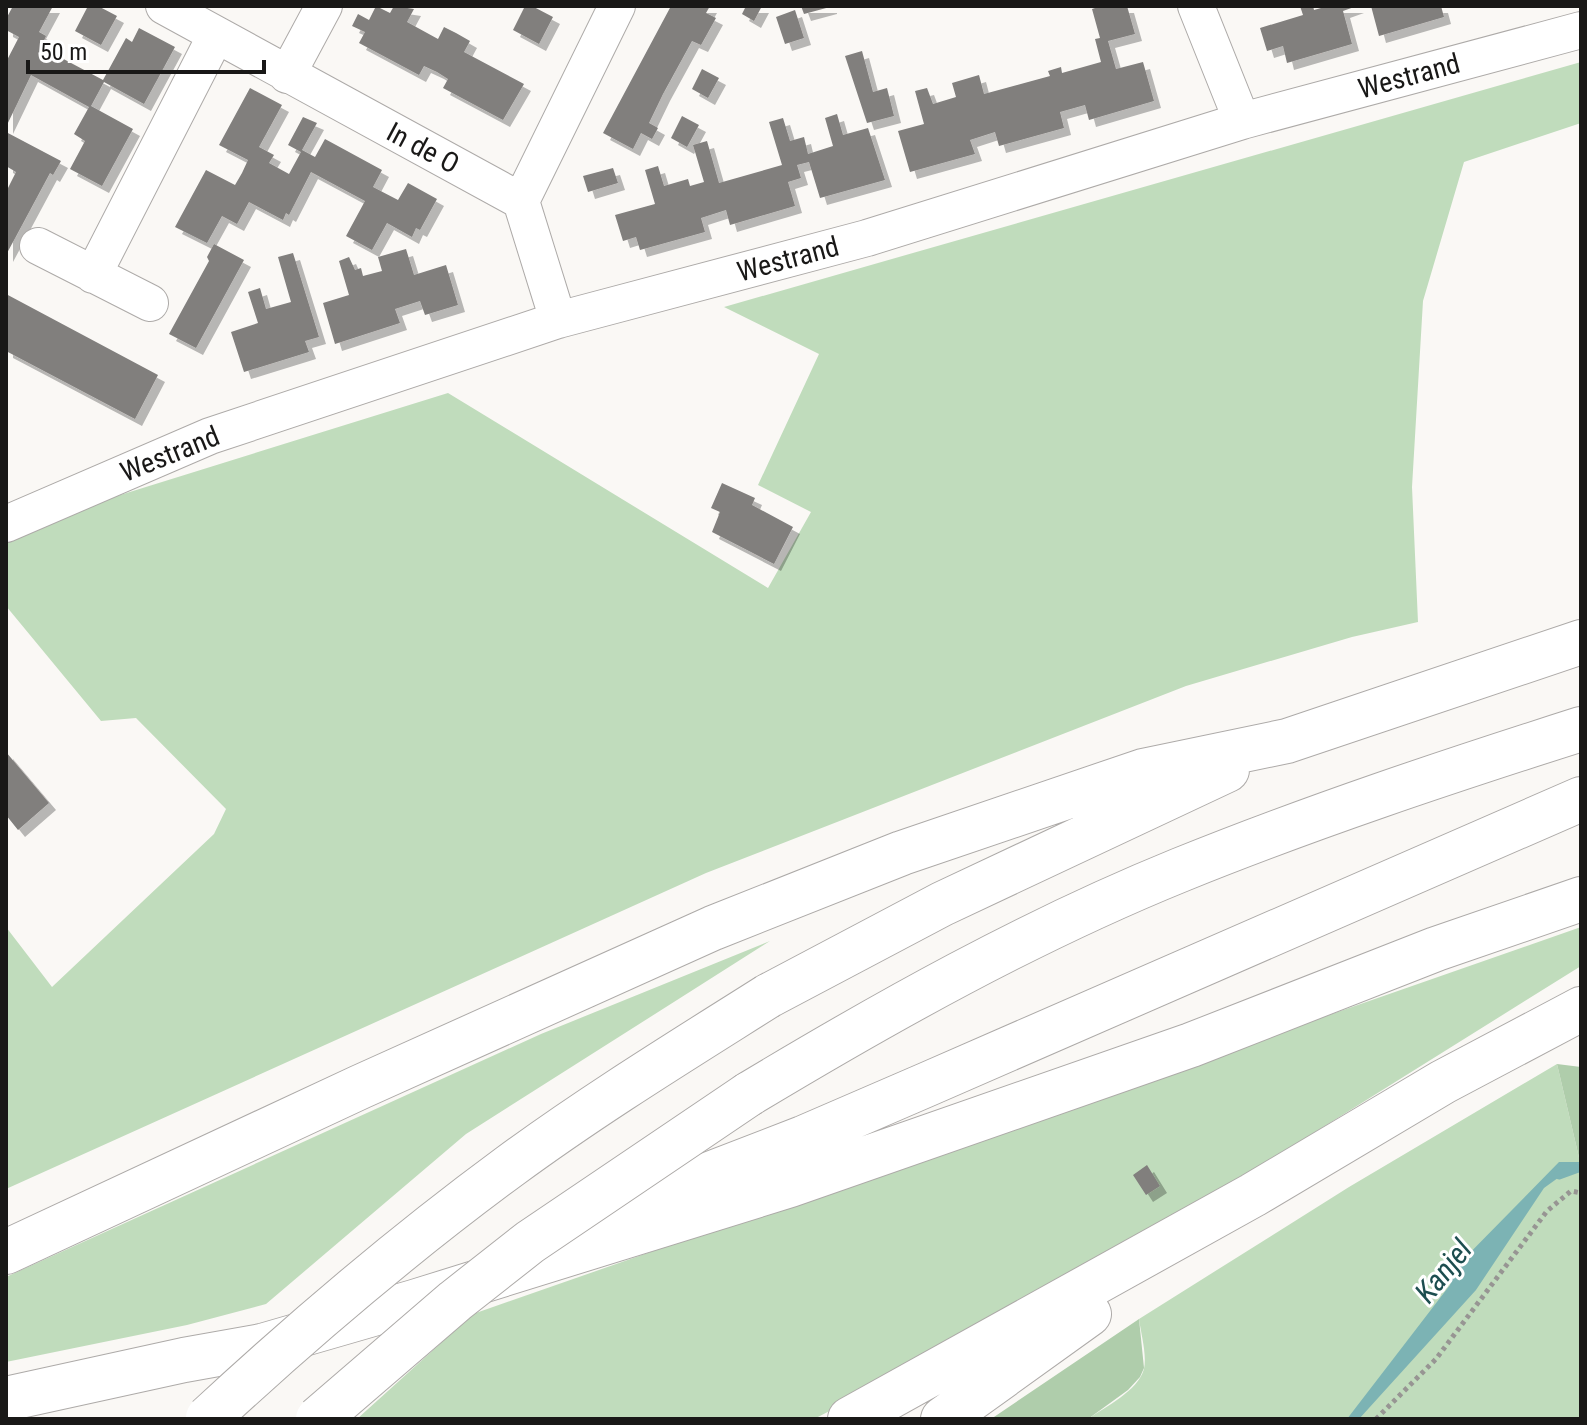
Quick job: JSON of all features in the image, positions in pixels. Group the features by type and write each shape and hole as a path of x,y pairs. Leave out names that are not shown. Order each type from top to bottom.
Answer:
{"highway":[{"path":"207,1418 379,1266 510,1166 613,1094 768,996 942,904 1287,741 1581,642"},
{"path":"318,1419 455,1301 530,1242 749,1094 836,1042 979,965 1177,871 1315,818 1581,729"},
{"path":"6,1252 360,1087 713,928 902,853 1143,771 1287,741"},
{"path":"184,1360 427,1281 803,1138 1581,799"},
{"path":"6,1399 262,1346 790,1185 1191,1045 1436,949 1581,899"},
{"path":"850,1419 1253,1195 1443,1082 1581,1009"},
{"path":"943,1419 1253,1195"}],"street":[{"name":"In de O","path":"164,6 521,201"},
{"path":"287,75 324,6"},
{"path":"558,320 521,201 617,6"},
{"path":"1196,6 1242,121"},
{"name":"Westrand","path":"6,524 210,436 558,320 867,238 1242,121 1581,30"},
{"path":"93,275 216,35"},
{"path":"38,246 150,303"}],"path":[{"path":"1376,1419 1436,1359 1547,1211 1571,1191 1581,1193"}],"green space":[{"path":"1581,62 1581,123 1464,162 1423,301 1412,487 1418,622 1352,637 1186,686 706,873 6,1189 6,927 52,987 214,834 226,809 136,718 101,721 6,606 6,534 43,519 448,393 768,588 811,512 758,485 819,354 724,307"},
{"path":"1581,927 1581,966 1046,1300 814,1419 357,1419 473,1314"},
{"path":"770,941 466,1134 266,1304 187,1325 6,1362 6,1277 541,1034"},
{"path":"1557,1064 1581,1166 1581,1419 1088,1419 1120,1398 1141,1377 1145,1357 1139,1319 1349,1187"},
{"path":"1557,1064 1581,1067 1581,1166"},
{"path":"1139,1319 1144,1368 1140,1377 1128,1390 1088,1419 991,1419"}],"water":[{"path":"1559,1162 1580,1162 1544,1188 1476,1290 1359,1419 1347,1419 1450,1285 1454,1269"}],"building":[{"path":"13,6 53,6 39,32 46,36 41,47 103,80 126,38 132,42 139,28 175,47 144,104 104,82 91,106 133,129 102,186 70,169 85,141 74,134 89,107 31,75 6,127 6,62 19,37 6,30 6,19"},
{"path":"88,6 98,6 117,16 101,45 75,31"},
{"path":"376,6 390,13 394,6 414,9 407,22 438,39 444,27 456,33 470,41 464,52 524,84 503,120 443,88 448,79 437,72 424,66 419,75 359,43 365,32 352,26 358,14 369,20"},
{"path":"525,6 532,6 553,17 539,44 513,30"},
{"path":"671,6 710,6 706,13 716,18 701,45 692,41 663,94 649,123 658,128 652,139 641,133 633,149 603,133"},
{"path":"746,6 762,6 754,21 742,14"},
{"path":"801,6 830,6 830,7 804,14"},
{"path":"1127,6 1135,34 1108,41 1116,69 1143,62 1154,101 1089,120 1085,105 1060,112 1064,128 999,146 995,132 970,140 975,154 910,172 898,131 924,124 915,91 927,88 933,104 956,97 952,83 979,75 984,94 1050,76 1048,71 1061,67 1062,73 1101,62 1095,39 1100,38 1092,9"},
{"path":"1300,6 1313,6 1314,10 1328,6 1357,6 1343,11 1352,44 1287,63 1283,46 1267,51 1260,28 1303,15"},
{"path":"1371,6 1441,6 1444,17 1379,36"},
{"path":"795,10 804,38 785,44 776,17"},
{"path":"862,51 873,92 887,88 894,116 867,123 845,56"},
{"path":"702,69 719,78 708,98 692,89"},
{"path":"250,88 282,105 259,147 274,155 269,163 289,174 301,152 288,145 303,117 317,123 302,150 315,157 325,139 382,170 373,187 398,200 408,183 437,199 420,230 416,228 412,237 387,223 372,250 346,236 365,201 311,172 289,215 286,213 283,220 249,202 237,224 222,216 207,243 175,227 206,170 235,185 242,173 248,160 219,145"},
{"path":"837,114 843,135 868,128 885,180 820,198 809,162 797,165 801,178 788,182 795,206 730,225 726,210 701,218 705,232 640,250 636,237 623,241 615,215 655,204 645,170 658,166 664,186 688,179 690,186 704,182 693,145 707,141 719,183 782,165 769,122 783,118 790,141 804,137 808,154 833,146 825,118"},
{"path":"682,116 699,125 687,147 671,138"},
{"path":"6,132 61,161 53,175 50,173 6,255 6,192 16,172 6,166"},
{"path":"613,168 618,183 588,192 583,176"},
{"path":"214,244 244,260 196,348 169,334 209,261 207,257"},
{"path":"406,249 414,275 446,265 458,305 425,315 420,301 395,309 400,323 335,344 323,303 349,295 339,261 349,257 355,270 361,268 363,276 382,271 378,257"},
{"path":"293,253 319,337 305,341 309,352 244,372 231,332 258,323 248,292 260,288 266,309 291,302 278,257"},
{"path":"6,294 158,375 135,419 6,351"},
{"path":"722,483 755,498 752,505 793,527 774,564 712,532 720,512 711,508"},
{"path":"6,752 49,803 18,830 6,815"},
{"path":"1147,1165 1160,1186 1146,1195 1133,1175"}],"waterway":[{"name":"Kanjel","path":"1559,1175 1581,1167"}]}
